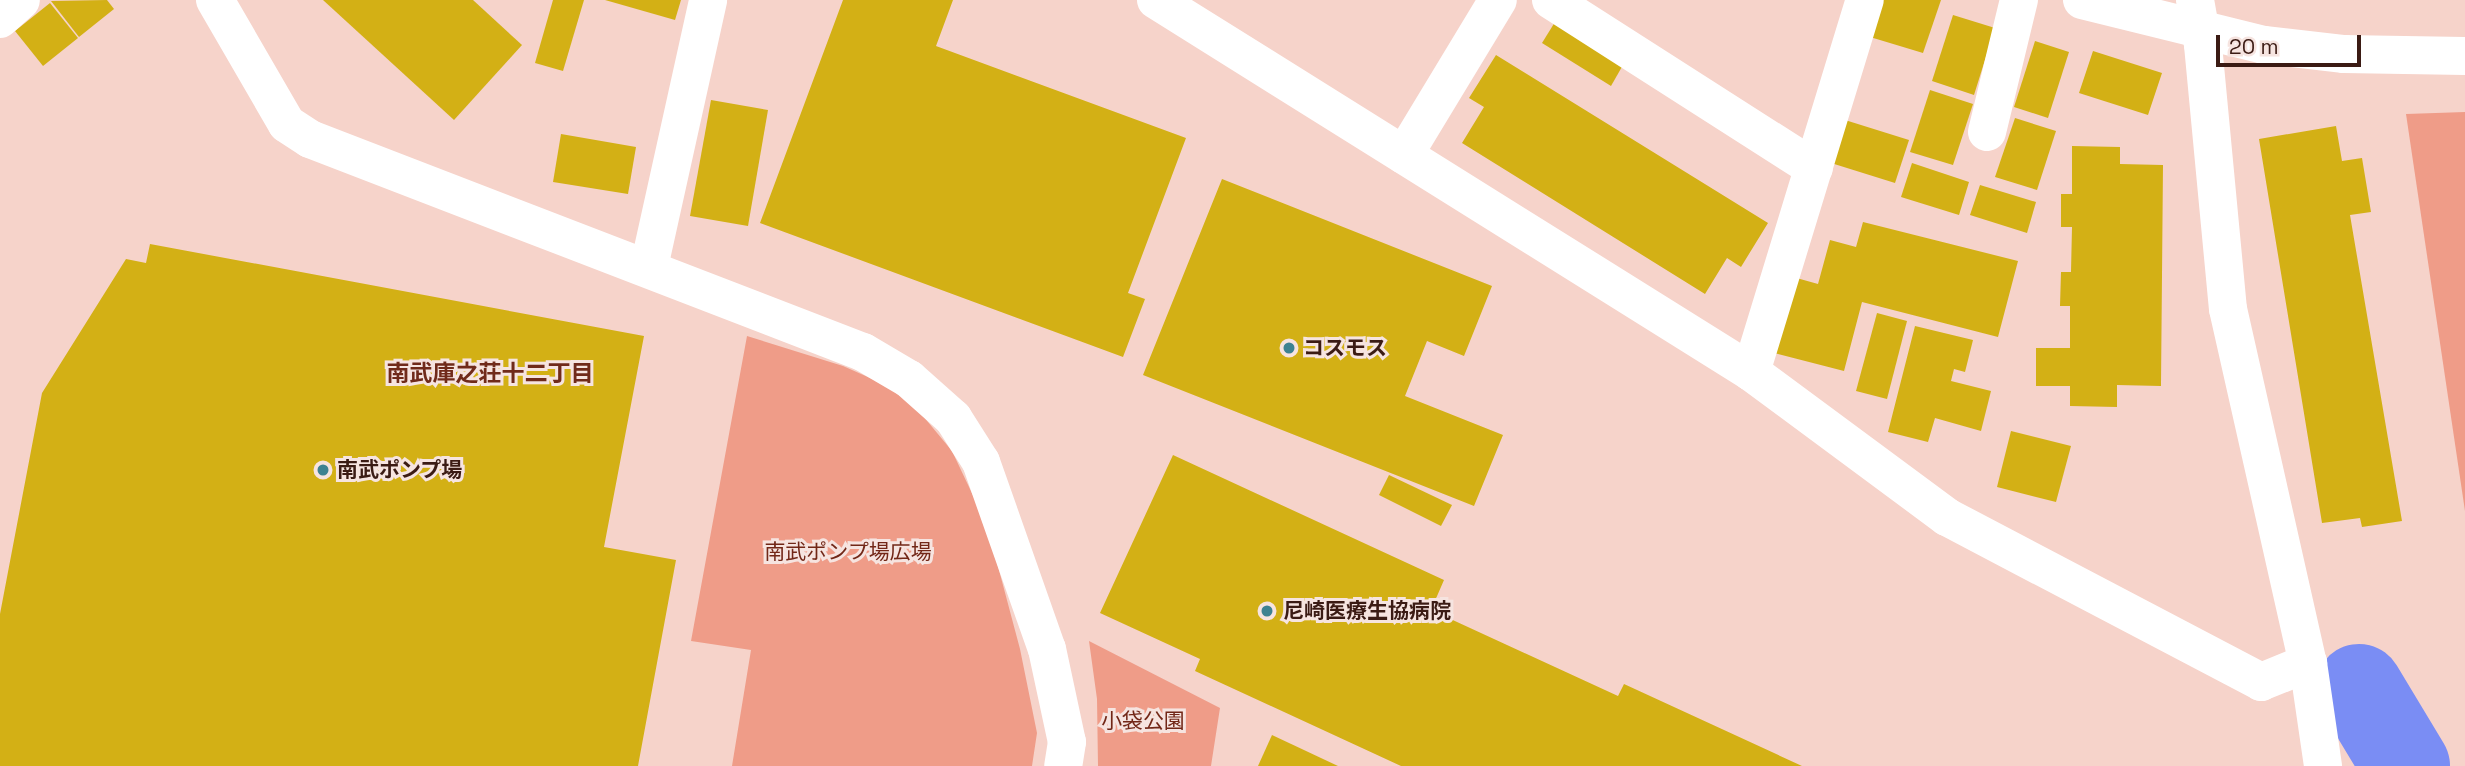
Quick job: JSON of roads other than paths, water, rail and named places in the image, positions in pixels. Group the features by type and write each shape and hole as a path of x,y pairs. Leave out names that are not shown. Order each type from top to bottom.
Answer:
{"street":[{"path":"0,19 21,0"},
{"path":"215,0 287,124 310,139 649,267 863,352 909,379 953,418 981,462 1047,649 1068,741 1063,766"},
{"path":"649,267 708,0"},
{"path":"1156,0 1751,372 1947,517 2261,682 2308,663"},
{"path":"1404,155 1499,0"},
{"path":"1550,0 1814,168"},
{"path":"1751,372 1865,0"},
{"path":"1987,132 2019,0"},
{"path":"2082,0 2198,15 2264,45 2344,54 2465,56"},
{"path":"2198,15 2228,309 2308,663 2323,766"}],"waterway":[{"path":"2359,688 2406,766"}],"place":[{"name":"コスモス","path":"1289,348"},
{"name":"南武ポンプ場","path":"323,470"},
{"name":"尼崎医療生協病院","path":"1267,611"}],"district":[{"name":"南武庫之荘十二丁目","path":"490,373"}],"park label":[{"name":"南武ポンプ場広場","path":"848,552"},
{"name":"小袋公園","path":"1143,721"}]}
